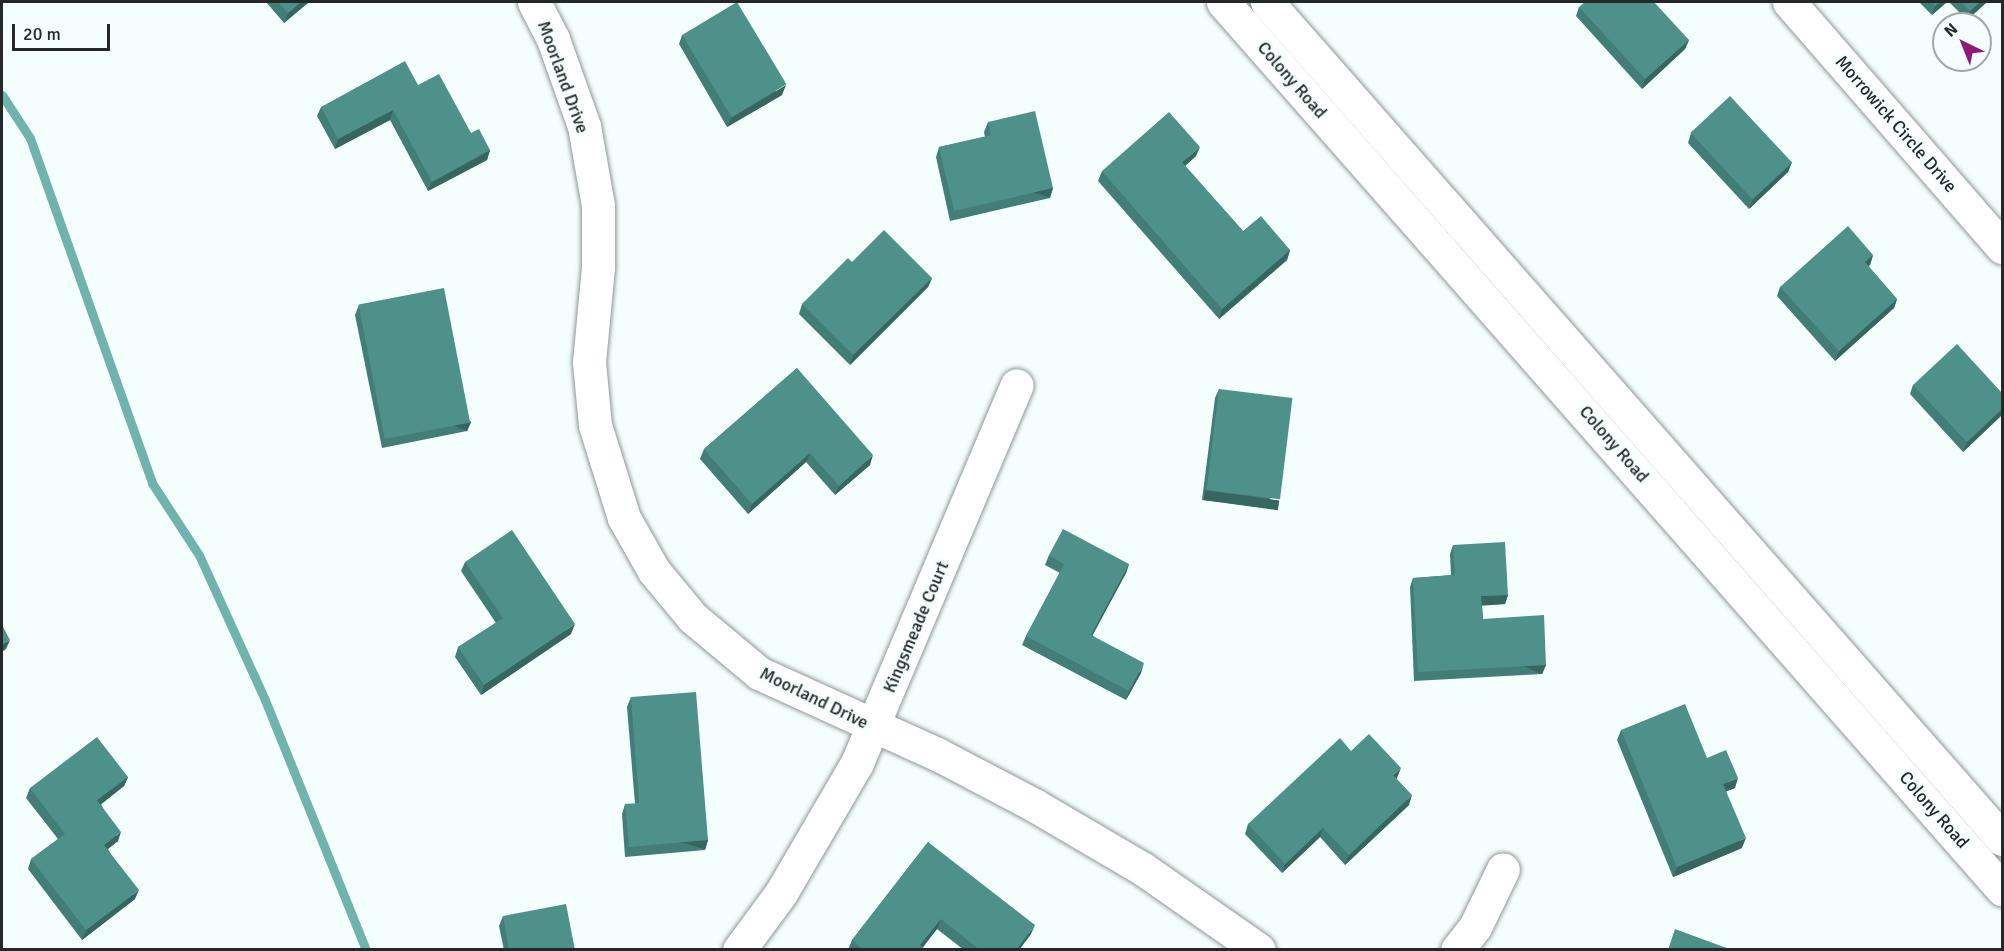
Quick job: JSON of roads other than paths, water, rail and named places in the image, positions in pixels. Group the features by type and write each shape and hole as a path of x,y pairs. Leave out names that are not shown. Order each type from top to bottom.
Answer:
{"street":[{"name":"Moorland Drive","path":"534,2 553,39 584,126 598,205 598,267 589,363 602,456 624,518 654,571 715,639 782,686 874,727 1034,805 1143,870 1259,950"},
{"name":"Colony Road","path":"1223,2 2002,889"},
{"name":"Colony Road","path":"1267,2 2002,840"},
{"name":"Morrowick Circle Drive","path":"1789,2 2002,247"},
{"name":"Kingsmeade Court","path":"739,950 781,893 874,727 1017,385"},
{"path":"1457,950 1475,927 1503,869"}],"waterway":[{"path":"2,95 30,138 152,483 199,555 265,700 366,950"}]}
